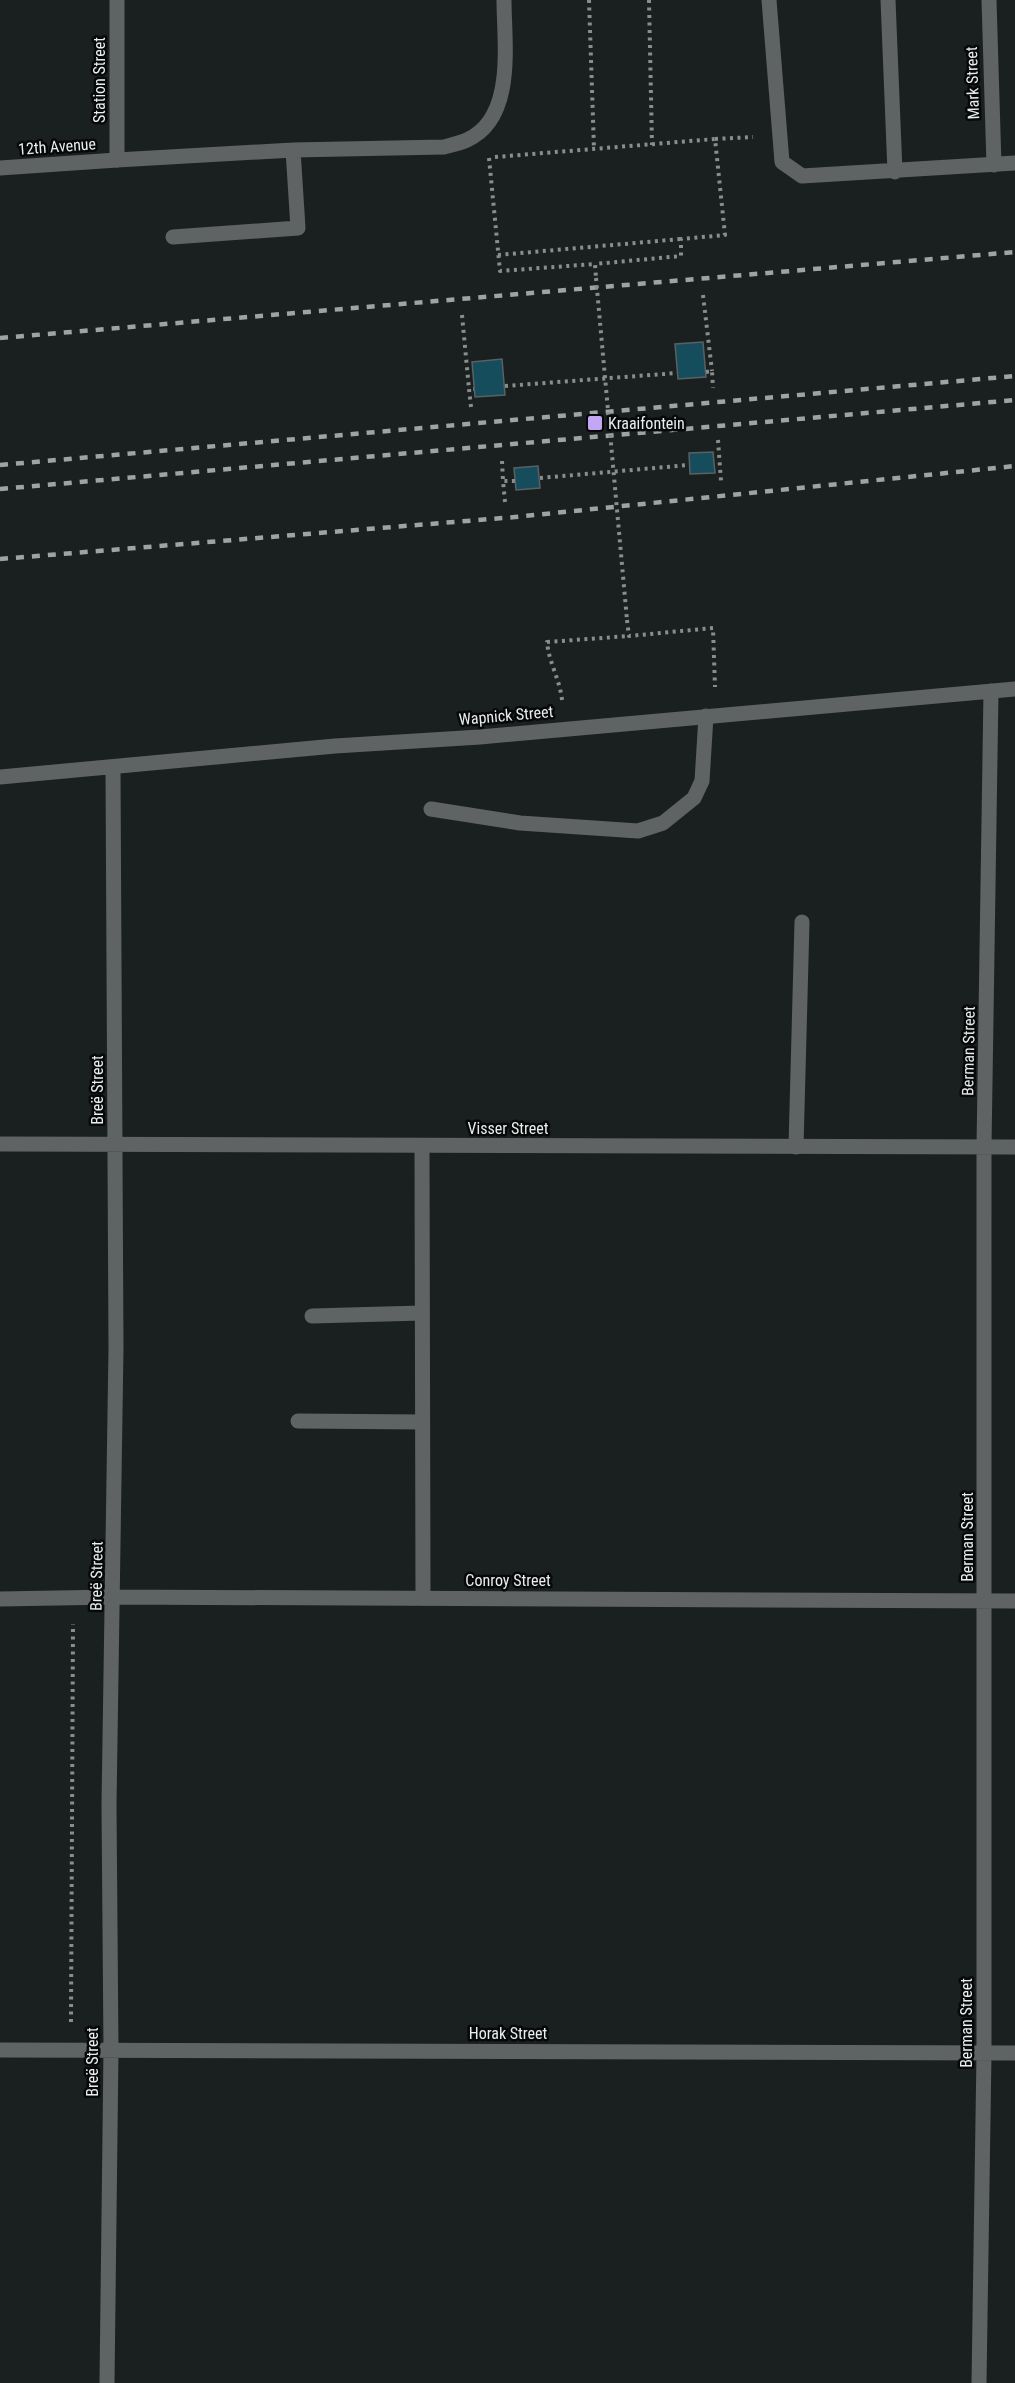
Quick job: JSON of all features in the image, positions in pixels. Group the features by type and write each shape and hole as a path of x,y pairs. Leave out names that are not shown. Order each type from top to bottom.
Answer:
{"street":[{"name":"Station Street","path":"117,0 117,160"},
{"name":"12th Avenue","path":"0,168 293,150 444,147 474,135 493,116 500,98 504,64 504,0"},
{"path":"769,0 778,136 782,162 802,176 1015,163"},
{"path":"888,0 895,172"},
{"name":"Mark Street","path":"989,0 994,165"},
{"path":"173,237 298,228 293,150"},
{"name":"Wapnick Street","path":"0,777 336,746 480,737 1015,689"},
{"name":"Berman Street","path":"979,2383 984,2053 986,1600 984,1147 991,691"},
{"path":"432,809 520,823 638,831 663,823 694,798 702,781 706,716"},
{"name":"Breë Street","path":"107,2383 116,1145 113,768"},
{"path":"796,1147 802,922"},
{"name":"Visser Street","path":"0,1144 1015,1147"},
{"path":"422,1146 423,1598"},
{"path":"312,1316 422,1313"},
{"path":"298,1421 422,1422"},
{"name":"Conroy Street","path":"0,1599 114,1597 1015,1601"},
{"name":"Horak Street","path":"0,2050 1015,2053"}],"path":[{"path":"589,0 594,149"},
{"path":"650,0 652,145"},
{"path":"681,239 681,256 500,270 489,158 778,136"},
{"path":"498,255 725,236 715,140"},
{"path":"595,264 629,636"},
{"path":"703,295 713,388"},
{"path":"462,315 472,389 471,407"},
{"path":"706,372 712,371"},
{"path":"505,386 677,373"},
{"path":"718,440 717,463 721,481"},
{"path":"502,461 505,502"},
{"path":"540,478 689,465"},
{"path":"503,482 515,481"},
{"path":"562,699 561,688 548,655 547,642 713,628 714,687"},
{"path":"71,2050 73,1599"}],"building":[{"path":"703,342 706,377 678,379 675,344"},
{"path":"502,359 505,395 475,397 472,362"},
{"path":"713,452 715,473 690,474 689,453"},
{"path":"538,466 540,488 516,490 514,468"}],"railway":[{"path":"0,338 1015,252"},
{"path":"0,465 1015,376"},
{"path":"0,489 1015,400"},
{"path":"0,559 515,517 1015,466"}],"place":[{"name":"Kraaifontein","path":"595,423"}]}
